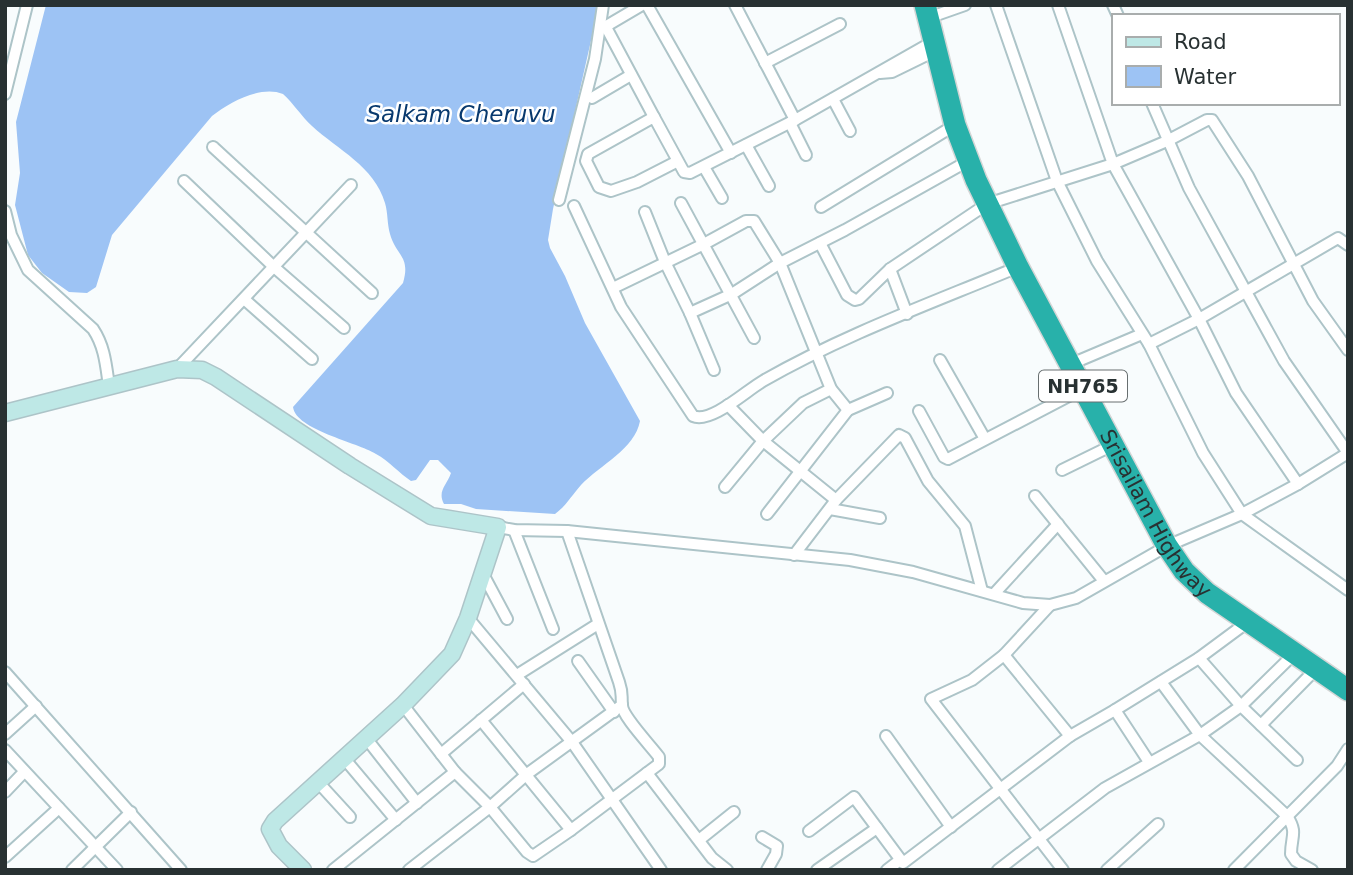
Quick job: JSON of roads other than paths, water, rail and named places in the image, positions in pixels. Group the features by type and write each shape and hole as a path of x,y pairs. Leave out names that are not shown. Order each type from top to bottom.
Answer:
{"highway":[{"name":"Srisailam Highway","path":"927,12 955,125 968,162 1018,267 1167,546 1184,571 1207,593 1315,669 1344,683"}],"street":[{"path":"5,94 27,5"},
{"path":"559,200 594,59 603,5"},
{"path":"642,5 608,24 607,29 684,172 687,173 704,167 833,99 880,73 890,64 936,45"},
{"path":"647,5 731,153"},
{"path":"927,12 965,5"},
{"path":"996,5 1057,181 1097,261 1149,344 1203,453 1242,514 1348,590"},
{"path":"1058,5 1113,164 1199,319 1236,393 1298,484"},
{"path":"738,6 806,155"},
{"path":"765,63 840,24"},
{"path":"592,98 631,75"},
{"path":"833,99 850,131"},
{"path":"5,413 177,369 202,370 431,516 506,529 568,531 850,560 913,572 1023,603 1050,606 1076,598 1167,546 1242,514 1346,458 1284,361 1189,188 1153,105"},
{"path":"654,117 588,154 588,168 599,187 611,191 637,182 678,161"},
{"path":"820,243 845,291 855,300 864,295 890,269 987,204 1113,164 1207,120 1214,122 1248,176 1313,300 1348,349"},
{"path":"821,207 955,125"},
{"path":"746,145 769,186"},
{"path":"213,147 372,293"},
{"path":"690,313 732,294 780,263 968,162"},
{"path":"704,167 722,198"},
{"path":"184,181 274,267 344,328"},
{"path":"177,369 351,185"},
{"path":"681,203 754,338"},
{"path":"574,206 621,307 693,415 703,418 728,405 760,382 816,352 1018,267"},
{"path":"5,211 11,235 28,270 99,337 104,350 109,387"},
{"path":"645,212 714,370"},
{"path":"612,288 750,220 757,223 780,263 831,389 848,410"},
{"path":"1149,344 1199,319 1338,238 1348,245"},
{"path":"890,269 907,314"},
{"path":"244,299 312,359"},
{"path":"1071,364 1142,334"},
{"path":"940,359 985,439"},
{"path":"919,411 944,457 951,458 1084,388"},
{"path":"725,487 763,441 803,402 831,389"},
{"path":"766,514 848,410 887,393"},
{"path":"728,405 763,441 801,469 833,504 880,518"},
{"path":"794,555 833,504 899,435 905,438 928,481 965,526 982,591"},
{"path":"1062,470 1113,445"},
{"path":"1035,496 1104,581"},
{"path":"994,594 1058,524"},
{"path":"300,869 275,843 270,829 317,781 403,705 452,654 483,574 506,529"},
{"path":"506,529 553,629"},
{"path":"409,870 490,807 527,774 618,709 623,695 568,531"},
{"path":"483,574 507,619"},
{"path":"1050,606 1003,655 972,680 931,699 1063,870"},
{"path":"468,618 572,742 661,870"},
{"path":"887,870 903,864 1070,736 1199,658 1249,621"},
{"path":"441,754 481,720 521,679 598,624"},
{"path":"998,870 1105,788 1200,734 1241,706 1295,653"},
{"path":"1003,655 1070,736"},
{"path":"1199,658 1241,706 1297,760"},
{"path":"403,705 456,772 533,856 659,764 660,759 578,661"},
{"path":"1261,725 1315,669"},
{"path":"5,672 181,870"},
{"path":"1161,682 1200,734 1287,816 1295,835 1291,854 1296,861 1312,870"},
{"path":"5,734 36,706"},
{"path":"1115,710 1149,762"},
{"path":"481,720 571,830"},
{"path":"886,736 951,827"},
{"path":"366,738 417,803"},
{"path":"1234,870 1337,766 1348,749"},
{"path":"5,750 117,870"},
{"path":"344,757 396,820"},
{"path":"5,792 24,772"},
{"path":"332,870 456,772"},
{"path":"647,773 712,858 727,870"},
{"path":"317,781 350,817"},
{"path":"809,831 854,797 903,864"},
{"path":"5,857 59,808"},
{"path":"72,870 131,812"},
{"path":"699,840 734,812"},
{"path":"1107,870 1158,824"},
{"path":"817,870 877,828"},
{"path":"762,837 778,846 767,870"}],"water":[{"name":"Salkam Cheruvu","path":"46,5 599,5 548,240 585,323 640,421 631,440 581,485 555,514 476,509 461,504 444,504 442,492 451,473 438,460 430,460 416,480 411,481 376,454 328,435 297,415 293,407 403,283 405,267 390,234 385,203 373,179 312,126 283,94 265,92 246,96 212,116 112,235 96,287 87,293 69,292 42,273 28,255 15,205 20,173 16,122"}]}
